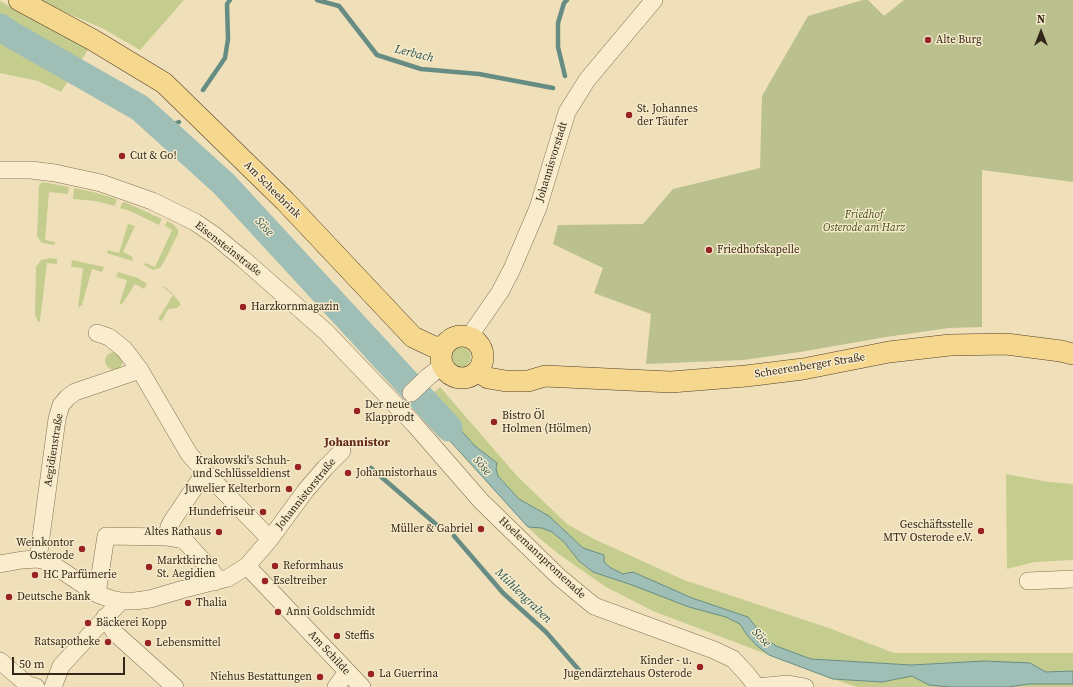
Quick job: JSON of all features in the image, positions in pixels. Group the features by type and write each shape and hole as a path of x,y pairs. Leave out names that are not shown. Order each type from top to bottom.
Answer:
{"main road":[{"name":"Am Scheebrink","path":"19,0 93,40 164,83 285,201 413,337 432,346 438,363"},
{"path":"456,336 469,337 476,340 484,354 480,367 473,376 459,378 452,376 438,363 446,342 456,336"},
{"name":"Scheerenberger Straße","path":"480,367 488,378 506,381 528,380 545,376 671,382 746,376 803,369 889,352 950,345 1006,344 1073,354"}],"street":[{"name":"Johannisvorstadt","path":"469,337 500,292 512,269 538,208 567,112 587,80 654,0"},
{"name":"Eisensteinstraße","path":"0,170 31,170 101,182 152,201 195,222 214,235 243,259 308,316 346,352 396,405"},
{"path":"97,333 105,335 116,342 124,350 140,370 186,449 204,472 270,539"},
{"path":"411,393 438,363"},
{"name":"Aegidienstraße","path":"30,559 57,419 61,406 68,397 76,392 140,370"},
{"name":"Eisensteinstraße","path":"374,382 399,391 411,393"},
{"name":"Hoelemannpromenade","path":"411,393 410,404 414,424"},
{"name":"Hoelemannpromenade","path":"396,405 481,501 559,577 594,606 720,653 733,660 757,687 788,684 805,687"},
{"name":"Johannistorstraße","path":"30,559 49,562 59,567 97,594 121,601 135,602 150,599 228,578 247,566 270,539 306,490 342,451"},
{"path":"167,537 167,532 172,521 204,472"},
{"path":"97,594 106,536 167,537 185,541 211,570 215,582"},
{"path":"0,564 30,559"},
{"name":"Am Schilde","path":"247,566 362,687"},
{"path":"1028,581 1073,579"},
{"path":"53,687 61,666 121,601"},
{"path":"105,617 115,633 175,687"},
{"path":"0,661 31,686"},
{"path":"336,687 347,672"}],"green space":[{"path":"37,0 184,0 140,50 104,29"},
{"name":"Friedhof Osterode am Harz","path":"863,0 868,0 884,16 904,0 1073,0 1073,182 982,170 982,327 949,328 743,360 646,364 651,314 594,293 603,268 553,244 558,225 643,224 673,189 760,168 762,96 808,16"},
{"path":"0,1 89,48 61,92 38,81 0,73"},
{"path":"42,182 69,187 68,194 49,192 45,240 55,242 54,245 42,243 37,236 39,186"},
{"path":"74,188 117,199 115,206 95,201 73,199"},
{"path":"125,202 162,219 159,225 120,208 122,203"},
{"path":"167,221 176,227 178,234 160,268 153,270 144,265 145,263 155,267 172,230 165,226"},
{"path":"128,224 135,226 123,252 133,257 132,261 107,253 108,250 119,253"},
{"path":"50,258 57,259 57,264 47,263 40,321 38,322 35,315 36,267 41,260"},
{"path":"72,260 104,267 102,272 92,269 82,305 78,308 83,268 71,267"},
{"path":"118,272 138,278 147,284 144,289 135,284 123,303 119,305 127,280 116,277"},
{"path":"164,286 172,293 181,304 177,308 169,309 162,321 158,319 173,295 163,287"},
{"path":"461,347 468,350 471,357 468,364 461,367 454,364 451,357 454,350"},
{"path":"110,352 118,352 123,357 121,368 118,370 110,370 105,365 105,357"},
{"path":"440,387 517,476 567,524 594,539 684,580 829,628 894,653 1073,653 1073,671 1046,672 1030,663 985,661 911,665 811,659 776,646 764,637 748,617 692,598 633,572 623,574 611,568 604,562 604,555 583,548 549,516 519,499 498,476 496,469 497,463 475,446 430,396"},
{"path":"1006,474 1049,482 1073,484 1073,560 1034,562 1007,569"},
{"path":"528,527 542,528 552,532 564,542 579,561 593,572 726,617 740,624 756,645 769,655 653,611 606,587 560,555"},
{"path":"912,676 929,685 950,687 857,687 833,679 882,682"},
{"path":"1028,684 1073,684 1073,687 1008,687"}],"water":[{"path":"430,396 475,446 497,463 496,469 498,476 519,499 549,516 583,548 604,555 604,562 611,568 623,574 633,572 692,598 748,617 764,637 776,646 811,659 911,665 985,661 1030,663 1046,672 1073,671 1073,684 1028,684 1008,687 950,687 929,685 912,676 882,682 833,679 769,655 756,645 740,624 726,617 689,607 593,572 579,561 564,542 552,532 542,528 528,527 431,420 432,418 422,405 423,402"}],"waterway":[{"name":"Lerbach","path":"203,90 225,58 228,39 227,4 230,0"},
{"name":"Lerbach","path":"317,0 339,6 377,55 421,69 479,74 553,88"},
{"name":"Lerbach","path":"565,76 558,47 558,23 564,3 567,0"},
{"name":"Söse","path":"0,27 140,108 224,184 449,428"},
{"name":"Lerbach","path":"162,129 179,122"},
{"name":"Mühlengraben","path":"371,468 438,526"},
{"name":"Mühlengraben","path":"454,536 503,593 546,632 579,670"}],"place":[{"name":"Alte Burg","path":"928,40"},
{"name":"St. Johannes der Täufer","path":"629,115"},
{"name":"Cut & Go!","path":"122,156"},
{"name":"Friedhofskapelle","path":"709,250"},
{"name":"Harzkornmagazin","path":"243,307"},
{"name":"Der neue Klapprodt","path":"357,411"},
{"name":"Bistro Öl Holmen (Hölmen)","path":"494,422"},
{"name":"Krakowski's Schuh- und Schlüsseldienst","path":"298,467"},
{"name":"Johannistorhaus","path":"348,473"},
{"name":"Juwelier Kelterborn","path":"289,489"},
{"name":"Hundefriseur","path":"263,512"},
{"name":"Müller & Gabriel","path":"481,529"},
{"name":"Geschäftsstelle MTV Osterode e.V.","path":"981,531"},
{"name":"Altes Rathaus","path":"219,532"},
{"name":"Weinkontor Osterode","path":"82,549"},
{"name":"Reformhaus","path":"275,566"},
{"name":"Marktkirche St. Aegidien","path":"149,567"},
{"name":"HC Parfümerie","path":"35,575"},
{"name":"Eseltreiber","path":"265,581"},
{"name":"Deutsche Bank","path":"9,597"},
{"name":"Thalia","path":"188,603"},
{"name":"Anni Goldschmidt","path":"278,612"},
{"name":"Bäckerei Kopp","path":"88,623"},
{"name":"Steffis","path":"337,636"},
{"name":"Ratsapotheke","path":"108,642"},
{"name":"Lebensmittel","path":"148,643"},
{"name":"Kinder - u. Jugendärztehaus Osterode","path":"700,667"},
{"name":"La Guerrina","path":"371,674"},
{"name":"Niehus Bestattungen","path":"320,677"}],"district":[{"name":"Johannistor","path":"357,443"}]}
